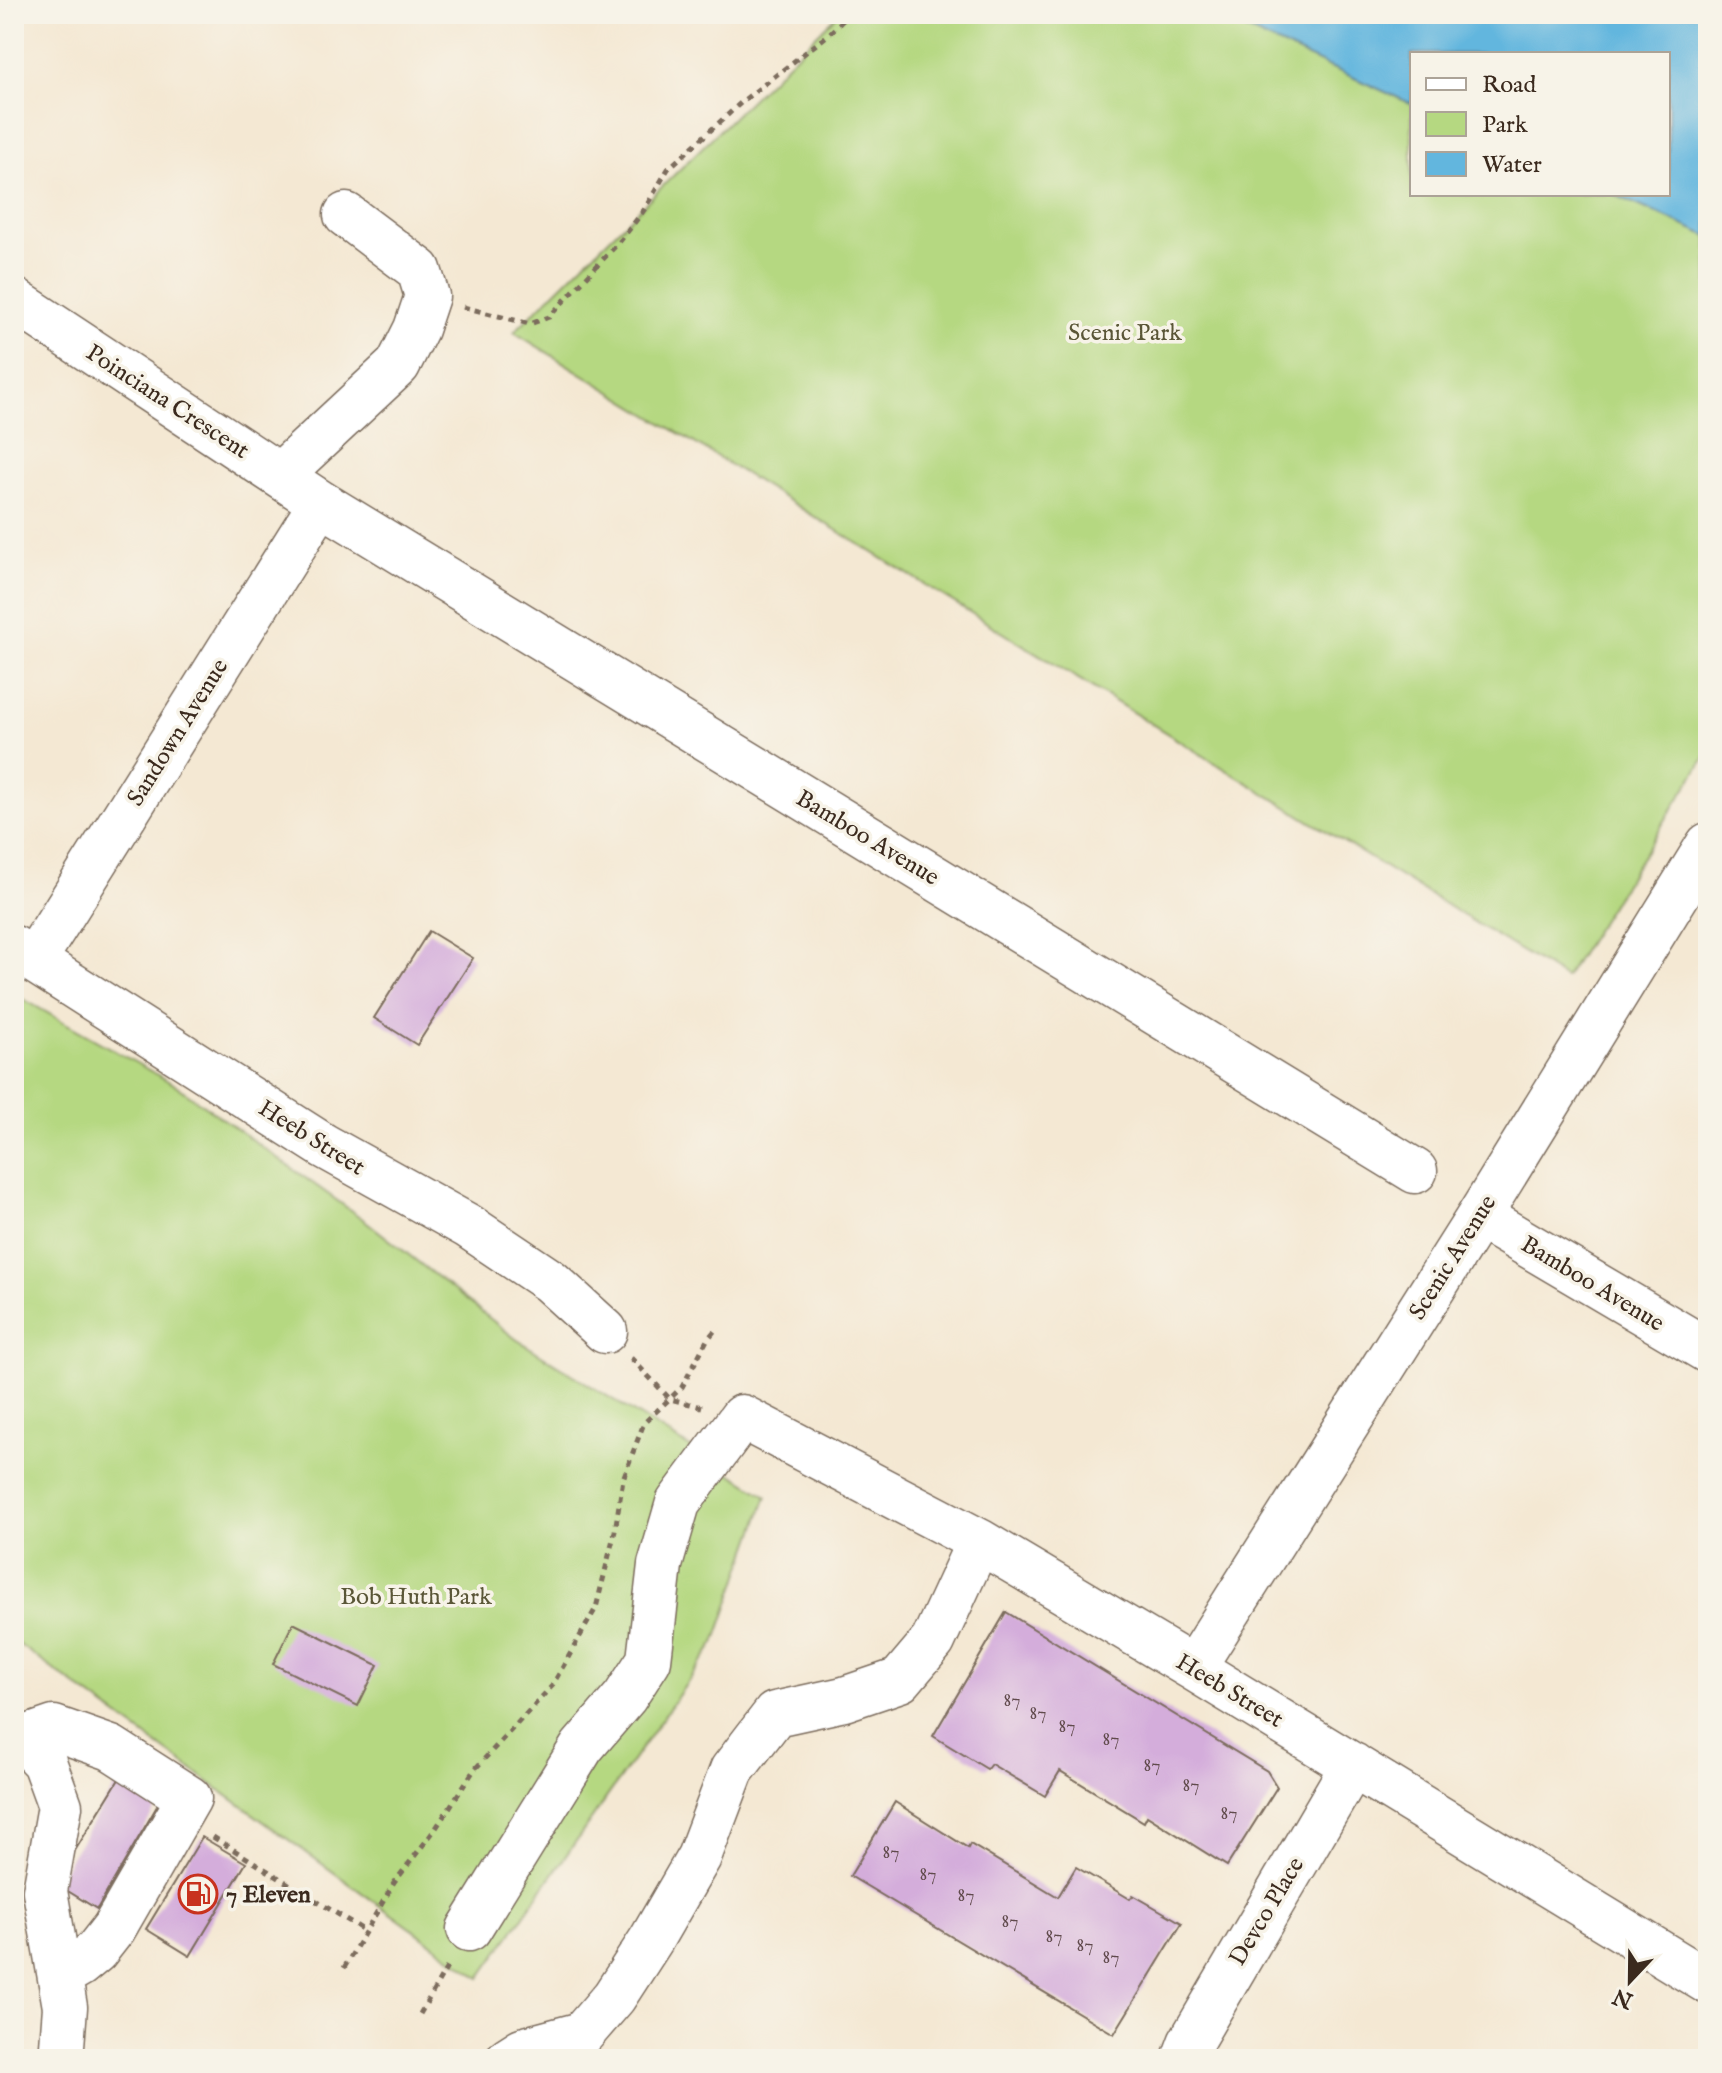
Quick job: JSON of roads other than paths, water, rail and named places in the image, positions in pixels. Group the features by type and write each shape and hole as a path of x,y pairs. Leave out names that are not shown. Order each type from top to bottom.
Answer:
{"street":[{"path":"280,475 398,365 416,329 427,296 419,270 346,215"},
{"name":"Poinciana Crescent","path":"14,300 321,503"},
{"name":"Sandown Avenue","path":"24,954 321,503"},
{"name":"Bamboo Avenue","path":"321,503 1415,1171"},
{"name":"Scenic Avenue","path":"1193,1668 1479,1216 1708,845"},
{"name":"Heeb Street","path":"24,954 324,1146 468,1226 550,1281 605,1331"},
{"name":"Bamboo Avenue","path":"1479,1216 1708,1351"},
{"name":"Heeb Street","path":"469,1929 582,1747 625,1697 649,1660 660,1565 678,1503 742,1417 979,1541 1708,1982"},
{"path":"508,2059 522,2050 582,2034 614,1997 651,1940 699,1857 732,1770 775,1714 844,1699 900,1680 933,1641 979,1541"},
{"path":"18,1737 54,1728 111,1748 189,1798 114,1928 96,1951 60,1976"},
{"path":"18,1737 44,1762 60,1806 45,1891 65,2007 61,2059"},
{"name":"Devco Place","path":"1184,2059 1229,1974 1353,1765"}],"water":[{"path":"1212,14 1708,14 1708,236 1618,196 1670,196 1670,52 1410,52 1410,103"}],"place":[{"name":"7 Eleven","path":"198,1894"}],"park label":[{"name":"Scenic Park","path":"1125,332"},
{"name":"Bob Huth Park","path":"416,1596"}]}
